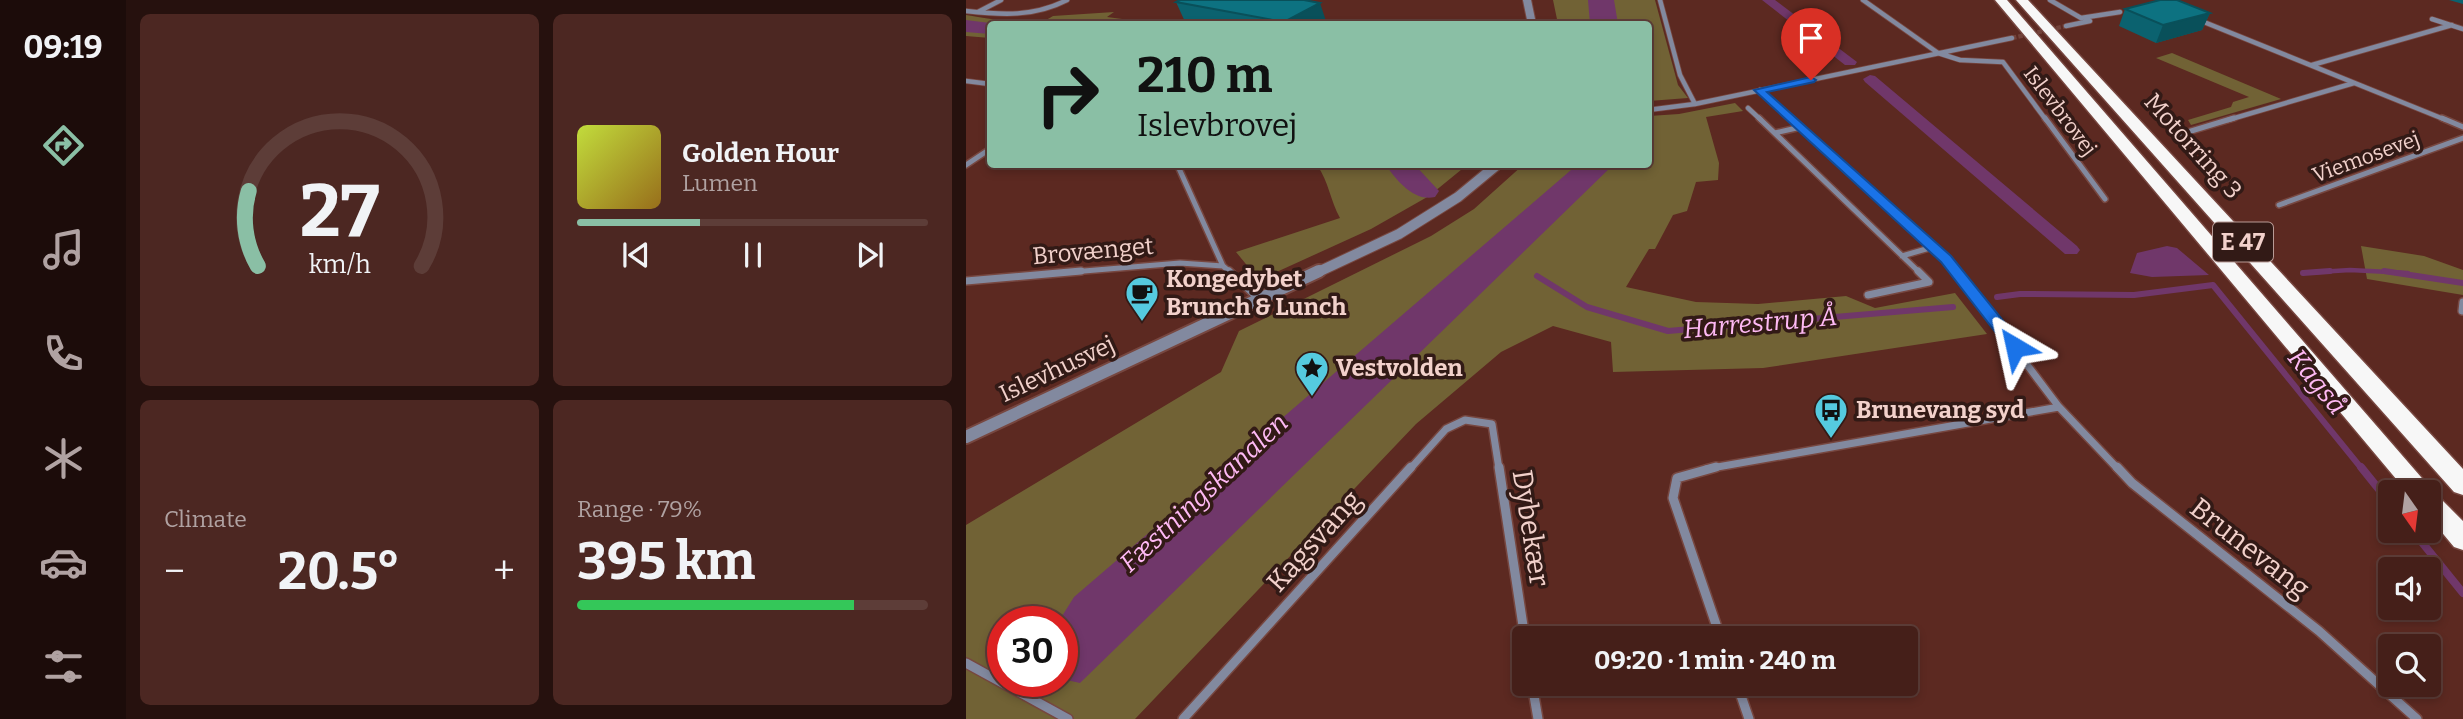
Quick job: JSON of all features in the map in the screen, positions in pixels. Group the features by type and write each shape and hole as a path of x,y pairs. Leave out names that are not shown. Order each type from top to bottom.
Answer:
{"highway":[{"name":"Motorring 3","path":"2001,0 2412,480"},
{"name":"Motorring 3","path":"2022,0 2463,485"},
{"path":"2441,514 2463,539"}],"street":[{"path":"978,12 1001,0"},
{"path":"966,11 1019,15 1044,10 1067,0"},
{"path":"1527,0 1531,21"},
{"path":"1660,0 1680,75 1695,104"},
{"path":"1863,0 1938,53"},
{"path":"2050,0 2081,18 2118,14 2066,26"},
{"name":"Viemosevej","path":"2195,18 2463,127"},
{"path":"2432,19 2463,29"},
{"path":"2311,65 2452,25"},
{"name":"Islevbrovej","path":"1652,109 1695,104 2012,38"},
{"name":"Islevbrovej","path":"1938,53 1960,60 2003,62 2105,199"},
{"path":"966,81 987,83"},
{"path":"2178,135 2354,82"},
{"name":"Brunevang","path":"1760,90 1933,247 1993,317 2059,407 2143,494 2319,631 2417,719"},
{"path":"1748,107 1928,282 1868,295"},
{"path":"1775,134 1801,127"},
{"name":"Viemosevej","path":"2279,205 2463,138"},
{"path":"966,165 987,151"},
{"path":"1179,168 1223,266 1259,300"},
{"name":"Islevhusvej","path":"966,436 1399,234 1458,197 1493,168"},
{"path":"1902,256 1933,247"},
{"name":"Brovænget","path":"966,281 1180,263 1223,266"},
{"path":"1717,626 1673,498 1676,478 1700,470 2059,407"},
{"name":"Kagsvang","path":"1183,719 1446,429 1465,420 1492,424"},
{"name":"Dybekær","path":"1492,424 1523,626"},
{"path":"966,663 1068,719"},
{"path":"1534,696 1538,719"},
{"path":"1741,696 1749,719"}],"shaded area":[{"path":"1553,0 1655,0 1678,85 1688,98 1652,101 1652,21 1557,21"},
{"path":"1114,12 1107,17 1137,21 1040,21 1053,16"},
{"path":"966,15 1011,21 987,21 987,38 966,36"},
{"path":"2172,53 2281,99 2191,125 2188,120 2231,107 2233,102 2249,97 2156,58"},
{"name":"Vestvolden","path":"1735,103 1743,111 1706,117 1719,163 1718,180 1696,182 1687,211 1673,215 1655,249 1649,249 1626,287 1696,302 1758,304 1846,296 1875,308 1955,293 1987,334 1763,368 1613,372 1611,342 1553,326 1501,352 1416,424 1135,719 966,719 966,525 1221,372 1239,331 1431,236 1474,209 1520,168 1652,168 1652,116 1679,114"},
{"path":"1319,168 1463,168 1429,196 1371,229 1259,280 1236,252 1340,218"},
{"path":"2361,246 2424,256 2463,270 2463,295 2367,279"}],"water":[{"path":"1588,0 1614,0 1618,21 1590,21"},
{"name":"Fæstningskanalen","path":"1573,168 1610,168 1080,683 1078,606 1068,606 1074,597"},
{"path":"2167,246 2177,248 2209,275 2152,277 2130,273 2137,253"}],"building":[{"path":"1304,0 1320,3 1286,21 1279,21 1176,2"},
{"path":"2160,0 2177,0 2210,13 2163,25 2125,9"}],"waterway":[{"path":"1768,0 1850,62"},
{"name":"Harrestrup Å","path":"966,26 987,28"},
{"path":"1870,79 2071,250"},
{"name":"Harrestrup Å","path":"1402,168 1425,191"},
{"name":"Harrestrup Å","path":"2330,271 2303,273 2350,270 2392,272"},
{"name":"Harrestrup Å","path":"2384,271 2392,272"},
{"name":"Harrestrup Å","path":"2392,272 2408,273"},
{"name":"Harrestrup Å","path":"2392,272 2463,283"},
{"name":"Harrestrup Å","path":"1537,276 1587,307 1668,331 1953,307"},
{"name":"Kagså","path":"1997,297 2020,294 2134,295 2213,285 2362,469"},
{"name":"Kagså","path":"2361,467 2378,488"},
{"name":"Kagså","path":"2423,543 2463,593"}],"tunnel":[{"path":"2012,38 2066,26"}],"place":[{"name":"Kongedybet Brunch & Lunch","path":"1142,323"},
{"name":"Vestvolden","path":"1312,398"},
{"name":"Brunevang syd","path":"1831,440"}],"route":[{"path":"1811,80 1760,90 1946,259 2015,347"}]}
